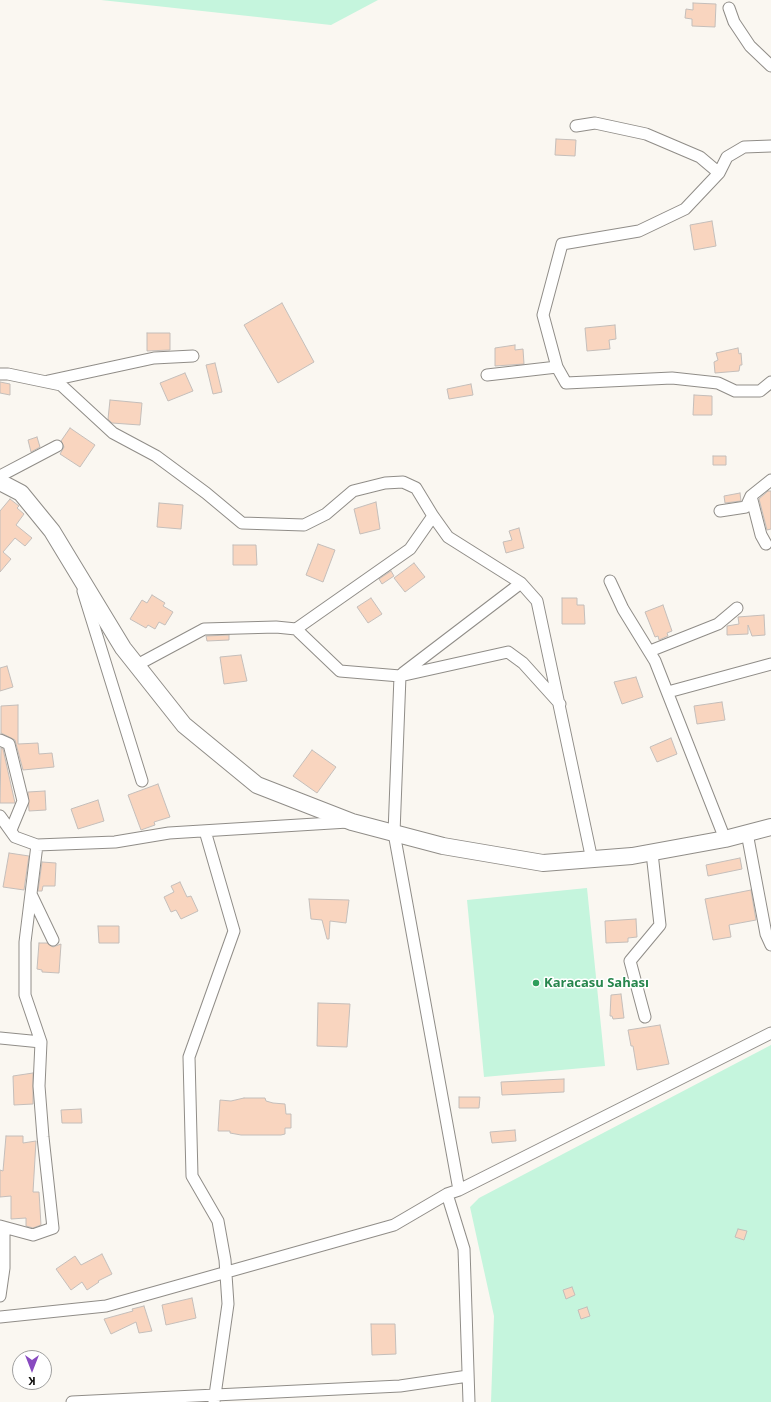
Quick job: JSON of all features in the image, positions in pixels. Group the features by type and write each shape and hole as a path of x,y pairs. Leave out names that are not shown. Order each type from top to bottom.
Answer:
{"main road":[{"path":"0,482 21,493 52,531 123,648 184,725 257,785 352,822 443,846 543,863 592,860 652,853 725,839 771,827"}],"street":[{"path":"729,8 734,22 750,46 771,66"},
{"path":"576,126 595,123 646,134 700,157 719,173"},
{"path":"771,146 744,147 727,157 719,173 685,208 639,232 562,244 543,315 557,367 566,383 672,378 718,383 735,391 760,391 771,382"},
{"path":"45,382 154,358 193,356"},
{"path":"487,375 557,367"},
{"path":"0,374 61,386 114,433 156,456 206,493 242,523 304,525 326,514 353,491 391,482 403,482 416,488 432,516 448,537 521,583 537,601 592,860"},
{"path":"0,476 57,446"},
{"path":"720,511 746,506 751,496 771,480"},
{"path":"751,496 761,535 766,544"},
{"path":"296,629 410,549 432,516"},
{"path":"78,574 142,781"},
{"path":"610,581 623,609 655,660 725,839"},
{"path":"400,676 521,583"},
{"path":"650,651 718,624 737,608"},
{"path":"137,665 204,629 276,627 296,629 340,671 400,676 508,652 523,663 560,705"},
{"path":"668,692 771,664"},
{"path":"400,676 394,833 459,1190"},
{"path":"0,740 9,744 23,801 11,830"},
{"path":"0,816 16,837 37,845 115,842 169,833 352,822"},
{"path":"205,831 234,931 189,1058 192,1176 218,1221 226,1271 228,1304 214,1399"},
{"path":"747,833 766,934 771,945"},
{"path":"0,1296 2,1227 33,1235 53,1228 39,1086 41,1042 25,995 25,942 37,845"},
{"path":"645,1016 630,961 660,925 652,853"},
{"path":"31,894 53,940"},
{"path":"0,1317 106,1306 226,1271 394,1225 447,1194 459,1190 771,1033"},
{"path":"0,1038 41,1042"},
{"path":"447,1194 464,1250 469,1402"},
{"path":"72,1402 214,1399 400,1386 468,1376"}],"green space":[{"path":"101,0 378,0 331,25"},
{"name":"Karacasu Sahası","path":"587,888 605,1066 484,1077 467,900"},
{"path":"771,1045 771,1402 491,1402 494,1316 470,1207 479,1198"}],"building":[{"path":"693,3 716,4 715,27 692,26 692,19 685,18 686,9 693,10"},
{"path":"556,139 576,140 575,156 555,155"},
{"path":"712,221 716,246 694,250 690,225"},
{"path":"282,303 314,362 278,383 244,325"},
{"path":"615,325 616,339 609,340 610,349 587,351 585,328"},
{"path":"147,333 170,333 170,350 147,351"},
{"path":"515,345 515,350 523,349 524,364 495,366 495,348"},
{"path":"738,348 739,354 741,353 742,365 740,365 739,371 715,373 714,362 718,360 716,353"},
{"path":"215,363 222,392 213,394 206,365"},
{"path":"185,373 193,391 168,401 160,383"},
{"path":"0,382 10,384 10,395 0,393"},
{"path":"471,384 473,395 449,399 447,389"},
{"path":"694,395 712,396 712,415 693,415"},
{"path":"110,400 142,403 140,425 112,423 108,419"},
{"path":"70,428 95,445 80,467 60,454 64,447 61,441"},
{"path":"37,437 40,447 31,452 28,440"},
{"path":"713,456 726,456 726,465 713,465"},
{"path":"768,491 771,491 771,529 767,530 759,499"},
{"path":"740,493 741,501 725,503 724,496"},
{"path":"10,499 19,506 17,508 24,514 16,525 32,538 25,546 15,538 3,552 11,559 0,572 0,511"},
{"path":"376,502 380,529 360,534 354,509"},
{"path":"159,503 183,505 181,529 157,527"},
{"path":"519,528 524,548 506,553 503,542 512,540 509,531"},
{"path":"318,544 335,550 323,582 306,575"},
{"path":"233,545 256,545 257,565 233,565"},
{"path":"414,563 425,577 405,592 394,578"},
{"path":"391,571 394,576 382,584 379,579"},
{"path":"152,595 165,603 163,606 173,612 165,625 159,622 155,629 148,625 146,628 130,619 142,600 147,603"},
{"path":"371,598 382,614 368,623 357,607"},
{"path":"562,598 577,598 577,605 584,605 585,624 562,624"},
{"path":"663,605 672,631 667,633 668,636 659,640 658,636 655,637 645,612"},
{"path":"764,615 765,635 752,636 748,625 748,634 727,635 727,626 739,624 738,617"},
{"path":"229,635 229,640 207,641 206,636"},
{"path":"241,655 247,681 224,684 220,657"},
{"path":"7,666 13,687 0,691 0,668"},
{"path":"636,677 643,697 622,704 614,682"},
{"path":"722,702 725,720 697,724 694,706"},
{"path":"18,705 18,744 38,743 39,754 52,753 54,767 23,770 15,740 1,733 1,706"},
{"path":"671,738 677,754 657,762 650,747"},
{"path":"1,748 3,749 15,803 0,803"},
{"path":"312,750 336,767 317,793 293,776"},
{"path":"158,784 170,817 154,822 155,825 141,830 128,795"},
{"path":"45,791 46,810 29,811 28,792"},
{"path":"98,800 104,821 78,829 71,809"},
{"path":"9,853 29,856 24,890 3,887"},
{"path":"740,858 742,869 708,876 706,865"},
{"path":"42,862 56,863 55,886 43,886 42,891 38,891"},
{"path":"180,882 187,897 191,896 198,911 181,919 176,910 171,912 164,897 174,892 171,886"},
{"path":"751,890 756,920 729,925 731,937 713,940 705,899"},
{"path":"309,899 349,900 346,923 330,921 329,939 327,939 322,920 311,919"},
{"path":"636,919 637,937 628,938 628,942 606,943 605,921"},
{"path":"98,926 119,926 119,943 99,943"},
{"path":"39,943 47,943 53,947 61,944 59,973 42,972 42,970 37,969"},
{"path":"621,994 624,1018 613,1019 612,1016 610,1016 611,995"},
{"path":"318,1003 350,1004 347,1047 317,1046"},
{"path":"660,1025 669,1064 637,1070 633,1046 631,1046 628,1030"},
{"path":"33,1073 33,1104 14,1105 13,1076"},
{"path":"564,1079 564,1092 502,1095 501,1082"},
{"path":"459,1097 480,1097 479,1108 459,1108"},
{"path":"244,1098 265,1098 266,1101 285,1104 286,1114 291,1114 291,1128 285,1128 285,1134 281,1135 241,1135 230,1133 230,1131 218,1131 220,1100 231,1101"},
{"path":"81,1109 82,1123 62,1123 61,1110"},
{"path":"515,1130 516,1141 492,1143 490,1132"},
{"path":"6,1136 23,1136 23,1143 36,1141 33,1192 39,1192 41,1225 33,1228 26,1226 26,1218 11,1219 11,1196 0,1197 0,1170 3,1171"},
{"path":"738,1229 747,1231 744,1240 735,1237"},
{"path":"102,1254 112,1274 98,1281 99,1282 87,1290 82,1282 71,1290 56,1269 75,1256 81,1265"},
{"path":"572,1287 575,1295 566,1299 563,1290"},
{"path":"192,1298 196,1318 166,1325 162,1305"},
{"path":"144,1306 152,1331 139,1333 136,1322 111,1334 104,1319 133,1311 132,1309"},
{"path":"587,1307 590,1316 581,1319 578,1310"},
{"path":"371,1324 395,1324 396,1354 372,1355"}],"place":[{"name":"Karacasu Sahası","path":"536,983"}]}
